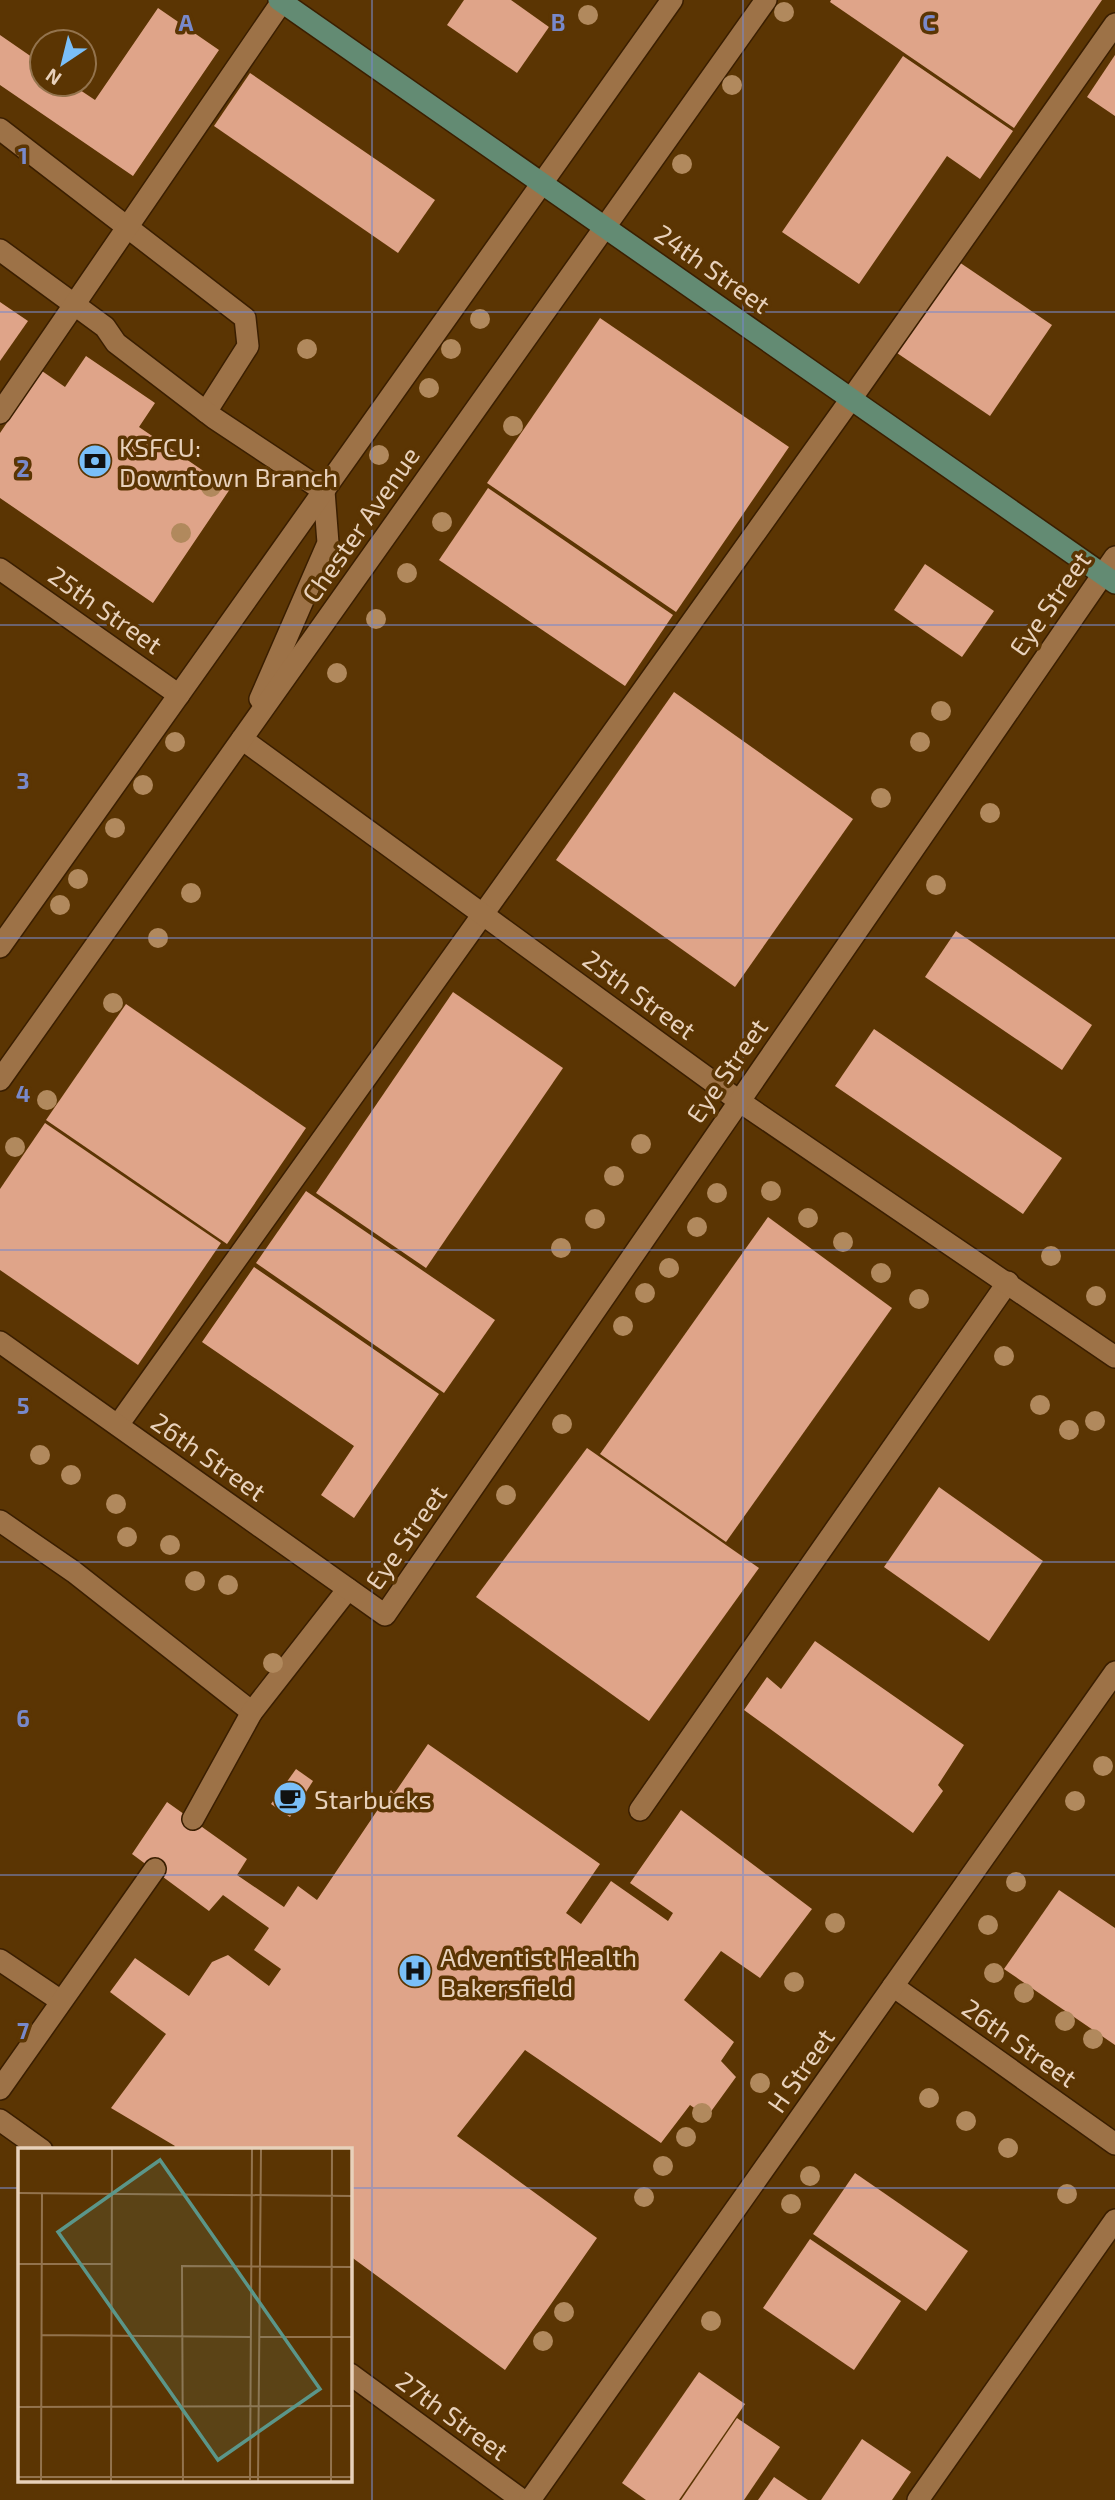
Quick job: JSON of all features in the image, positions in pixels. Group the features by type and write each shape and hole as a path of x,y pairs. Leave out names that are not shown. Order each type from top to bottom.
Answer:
{"main road":[{"name":"24th Street","path":"281,1 851,400 1111,572"}],"street":[{"name":"Chester Avenue","path":"0,947 672,0"},
{"name":"Chester Avenue","path":"0,1080 766,0"},
{"path":"0,412 128,229 281,1"},
{"path":"118,1425 851,400 1115,23"},
{"path":"0,129 245,318 248,346 206,412"},
{"path":"0,250 105,327 116,343 206,412 324,491 328,543 242,739"},
{"name":"25th Street","path":"0,569 179,695"},
{"name":"Eye Street","path":"385,1615 739,1101 1111,572"},
{"name":"25th Street","path":"242,739 739,1101 1115,1357"},
{"path":"640,1810 1008,1282"},
{"name":"26th Street","path":"0,1342 385,1615"},
{"path":"0,1521 74,1572 252,1712"},
{"path":"193,1819 252,1712 348,1589"},
{"name":"H Street","path":"530,2500 1115,1672"},
{"path":"0,2089 155,1869"},
{"path":"0,1960 61,2001"},
{"name":"26th Street","path":"893,1986 1115,2144"},
{"path":"0,2120 39,2148"},
{"path":"918,2500 1115,2220"},
{"name":"27th Street","path":"352,2375 522,2500"}],"building":[{"path":"464,0 511,0 549,27 517,73 447,25"},
{"path":"1102,0 1014,128 830,2"},
{"path":"158,8 219,50 133,176 0,85 0,35 28,54 28,98 95,100"},
{"path":"1115,55 1115,116 1087,97"},
{"path":"903,56 1013,131 980,179 947,156 859,284 782,232"},
{"path":"250,73 435,200 398,253 214,126"},
{"path":"959,262 1052,325 990,416 897,353"},
{"path":"0,302 28,321 0,361"},
{"path":"600,318 789,447 676,612 487,483"},
{"name":"KSFCU: Downtown Branch","path":"86,356 155,403 139,427 230,489 153,603 0,498 0,433 42,371 65,387"},
{"path":"488,488 673,615 625,686 439,560"},
{"path":"925,564 994,611 962,657 894,610"},
{"path":"674,692 853,819 735,987 556,860"},
{"path":"956,931 1092,1025 1062,1070 925,977"},
{"path":"453,992 563,1068 426,1268 316,1193"},
{"path":"126,1004 306,1128 227,1244 46,1120"},
{"path":"874,1029 1062,1158 1023,1214 835,1086"},
{"path":"45,1123 221,1243 138,1365 0,1270 0,1189"},
{"path":"306,1191 495,1320 444,1393 256,1263"},
{"path":"768,1217 892,1308 726,1542 600,1454"},
{"path":"254,1267 439,1394 354,1518 321,1495 354,1446 202,1342"},
{"path":"587,1448 759,1568 649,1721 476,1597"},
{"path":"939,1487 1043,1561 989,1641 884,1567"},
{"path":"815,1641 964,1745 938,1785 943,1791 913,1833 744,1710 767,1677 781,1689"},
{"path":"428,1744 600,1864 566,1913 581,1924 611,1881 668,1921 673,1913 630,1883 681,1810 812,1909 760,1978 721,1951 684,2000 734,2042 721,2061 736,2077 707,2117 690,2105 661,2143 525,2050 457,2136 597,2238 505,2370 352,2257 352,2148 174,2148 175,2146 111,2108 166,2034 110,1992 135,1958 189,1996 212,1962 228,1955 269,1986 281,1969 254,1950 269,1928 223,1895 209,1911 132,1854 167,1802 247,1859 237,1875 284,1907 298,1886 317,1900 391,1790 394,1794"},
{"name":"Starbucks","path":"296,1769 313,1781 290,1817 271,1804"},
{"path":"1059,1890 1115,1928 1115,2045 1004,1969"},
{"path":"855,2173 968,2251 926,2311 813,2234"},
{"path":"810,2239 901,2301 854,2370 763,2308"},
{"path":"699,2372 745,2404 679,2500 646,2500 622,2483"},
{"path":"737,2418 780,2447 744,2500 681,2500"},
{"path":"862,2439 911,2472 892,2500 821,2500"},
{"path":"774,2477 808,2500 758,2500"}],"place":[{"name":"KSFCU: Downtown Branch","path":"95,461"},
{"name":"Starbucks","path":"290,1798"},
{"name":"Adventist Health Bakersfield","path":"415,1971"}]}
